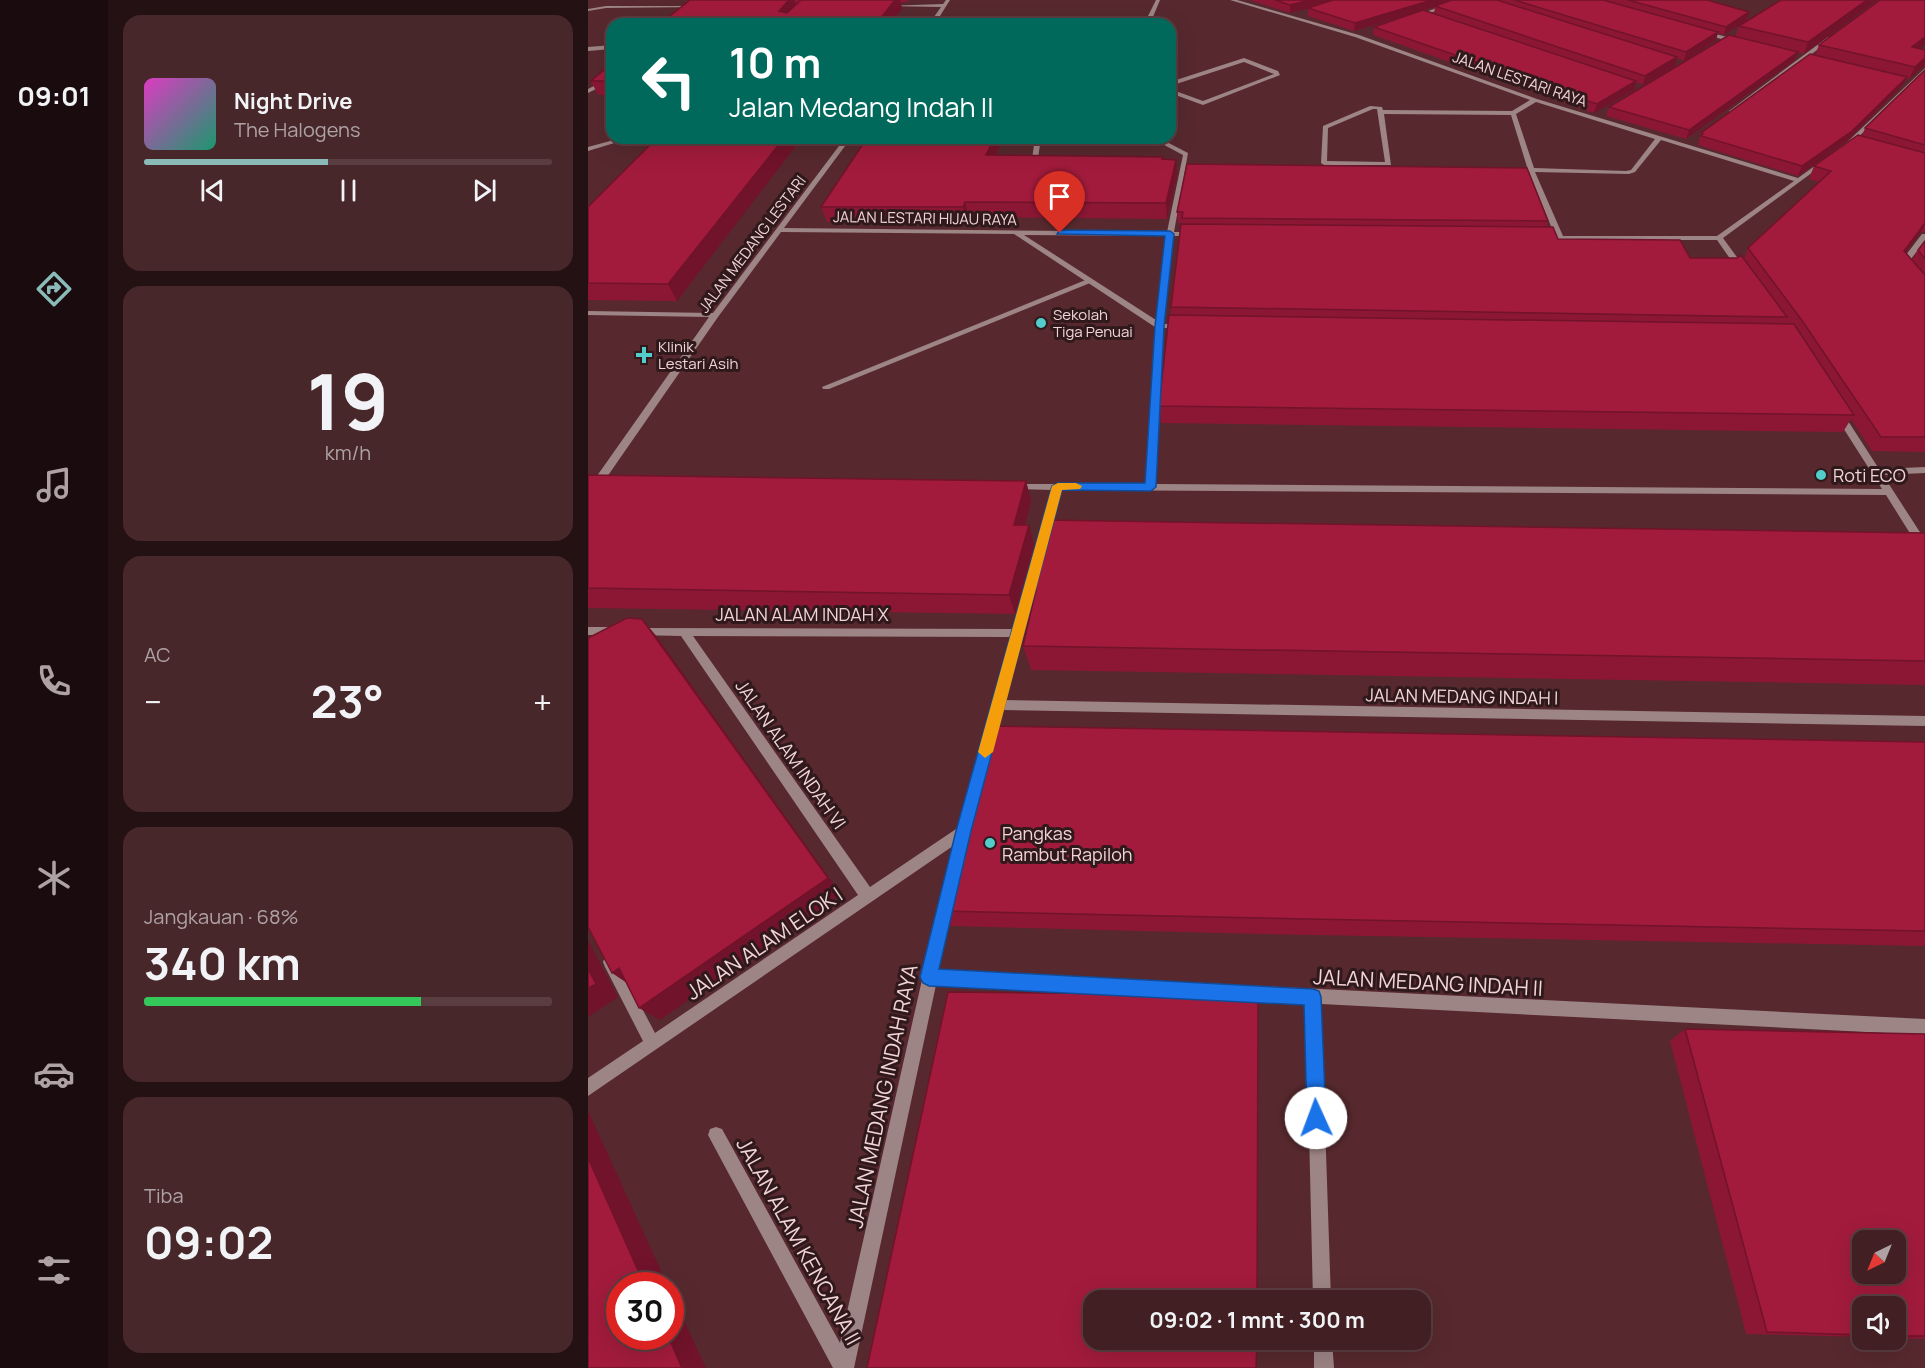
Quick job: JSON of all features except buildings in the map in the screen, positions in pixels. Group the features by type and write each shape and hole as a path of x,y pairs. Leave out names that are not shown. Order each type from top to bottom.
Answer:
{"street":[{"path":"1150,18 1158,0"},
{"name":"JALAN LESTARI RAYA","path":"1236,0 1289,18 1357,36 1535,100 1799,180"},
{"path":"1411,18 1463,0"},
{"path":"876,6 947,3"},
{"path":"936,18 947,3"},
{"path":"588,10 603,7 708,7"},
{"path":"1289,18 1309,12"},
{"path":"1422,14 1433,18"},
{"path":"1692,30 1747,44"},
{"path":"1715,45 1736,32"},
{"path":"1723,118 1840,32"},
{"path":"1357,36 1368,33"},
{"path":"588,49 606,48"},
{"path":"1793,55 1815,60"},
{"path":"1176,82 1244,60 1276,72 1277,75 1206,103 1176,94"},
{"path":"1842,149 1854,143 1925,70"},
{"path":"1899,80 1910,83"},
{"path":"588,91 606,82"},
{"path":"1176,98 1180,96"},
{"path":"1381,112 1513,113 1535,100"},
{"path":"1372,107 1378,107 1381,112 1389,164 1324,163 1325,127 1372,107"},
{"path":"1594,118 1604,112"},
{"path":"1513,113 1531,170 1560,238"},
{"path":"1531,170 1627,173 1633,171 1660,137"},
{"path":"1686,144 1696,138"},
{"path":"588,149 606,144"},
{"name":"JALAN MEDANG LESTARI","path":"592,485 715,315 844,144"},
{"path":"1037,144 1035,159 1061,161"},
{"path":"1151,487 1160,326 1170,234 1186,154 1166,144"},
{"path":"1537,238 1719,238 1834,155"},
{"path":"1173,163 1184,163"},
{"name":"JALAN LESTARI HIJAU RAYA","path":"779,230 1209,234"},
{"path":"1016,232 1160,326 1195,326"},
{"path":"1924,287 1903,264 1925,236"},
{"path":"1719,238 1751,283"},
{"path":"826,387 1091,281"},
{"path":"588,313 715,315"},
{"path":"1833,404 1925,548"},
{"path":"1876,472 1925,470"},
{"path":"592,485 608,485"},
{"path":"999,486 1890,492"},
{"path":"986,751 1016,633 1058,486"},
{"name":"JALAN ALAM INDAH X","path":"588,630 1016,633"},
{"name":"JALAN ALAM INDAH VI","path":"684,631 868,897"},
{"name":"JALAN MEDANG INDAH I","path":"998,705 1925,721"},
{"name":"JALAN ALAM ELOK I","path":"588,1088 868,897 965,825 958,853"},
{"name":"JALAN MEDANG INDAH RAYA","path":"844,1368 950,887"},
{"path":"604,951 653,1044"},
{"name":"JALAN MEDANG INDAH II","path":"929,977 1925,1027"},
{"path":"1313,997 1322,1290"},
{"name":"JALAN ALAM KENCANA II","path":"716,1135 844,1368"},
{"path":"1323,1350 1324,1368"}],"slow traffic":[{"path":"985,752 1058,486 1076,486"}],"place":[{"name":"Sekolah Tiga Penuai","path":"1041,323"},
{"name":"Klinik Lestari Asih","path":"644,355"},
{"name":"Roti ECO","path":"1821,475"},
{"name":"Pangkas Rambut Rapiloh","path":"990,843"}],"route":[{"path":"1060,233 1170,234 1160,326 1151,487 1058,486 1016,633 964,831 929,977 1313,997 1316,1118"}]}
